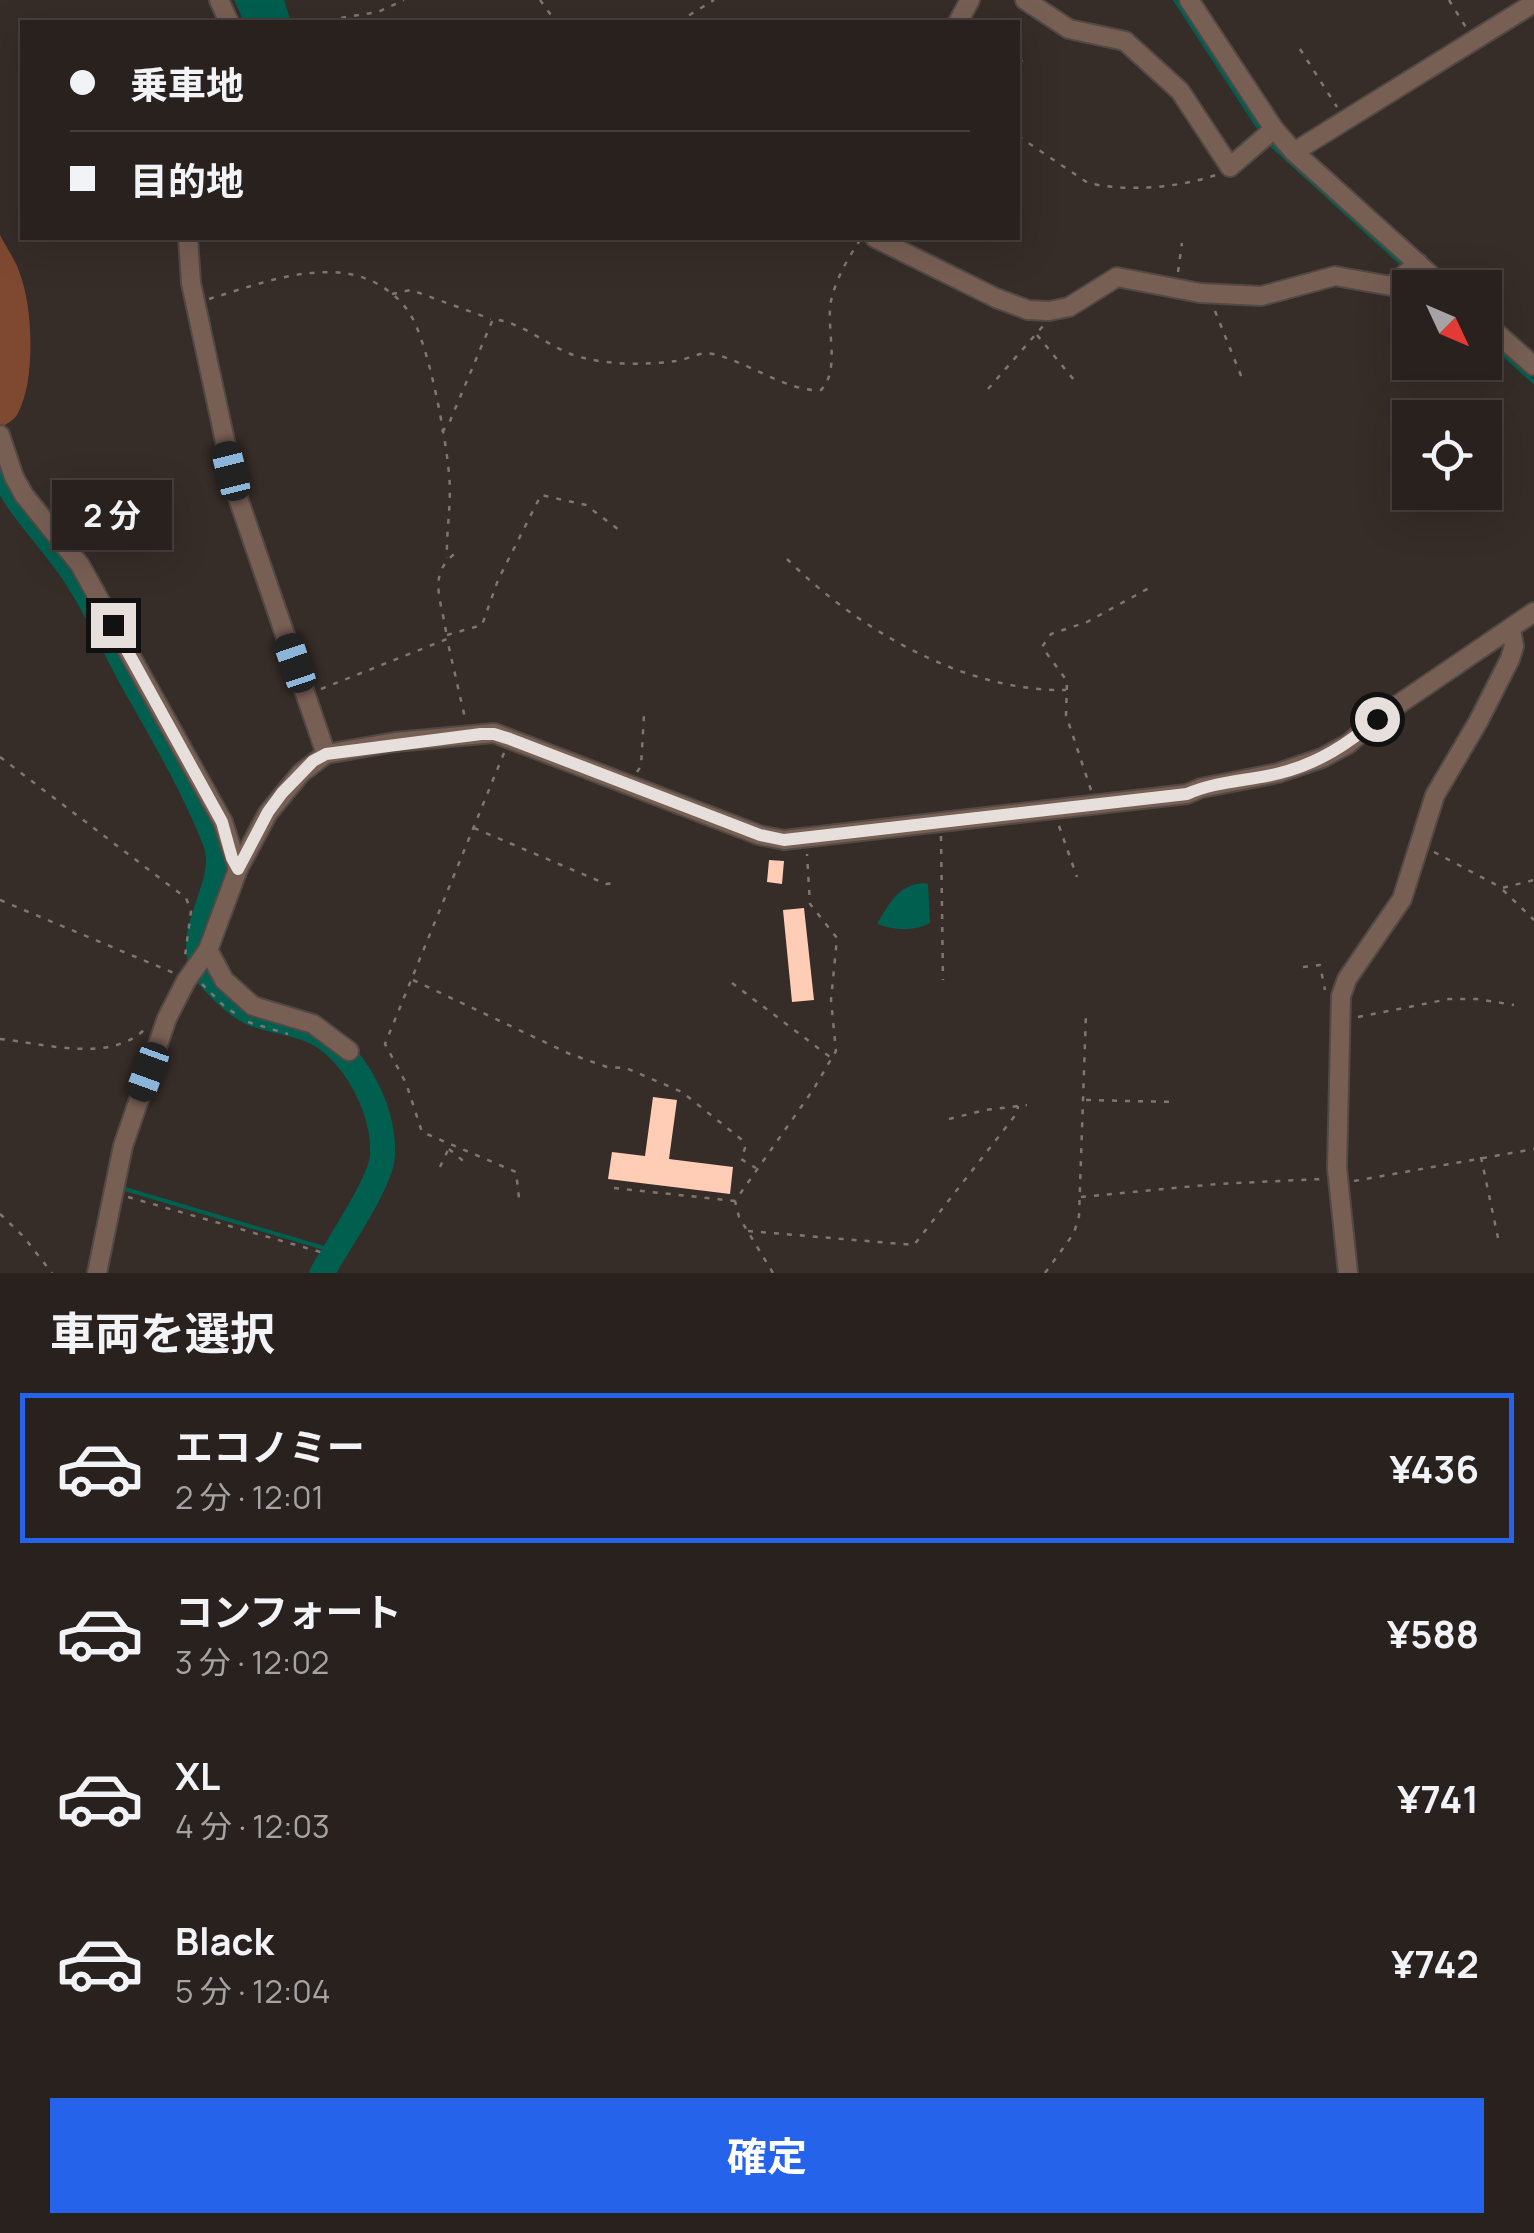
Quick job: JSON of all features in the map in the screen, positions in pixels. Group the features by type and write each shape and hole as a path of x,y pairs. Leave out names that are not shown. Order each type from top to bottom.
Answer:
{"street":[{"path":"1025,0 1062,26 1125,41 1180,91 1230,167 1268,135"},
{"path":"878,240 1016,307 1056,310 1090,296 1117,277 1214,294 1270,295 1335,276 1391,286 1412,269 1294,152 1268,135 1189,0"},
{"path":"1294,152 1534,3"},
{"path":"188,240 187,259 195,303 236,492 326,754"},
{"path":"1502,338 1534,366"},
{"path":"0,435 24,495 80,565 222,822 238,869"},
{"path":"96,1273 134,1108 167,1018 198,965 238,869 268,812 313,761 326,754 494,734 772,839 941,824 1187,794 1278,774 1348,744 1377,719 1534,612"},
{"path":"1348,1273 1339,1180 1342,994 1347,979 1402,900 1435,795 1510,659 1514,646 1511,630"},
{"path":"198,965 224,980 254,1006 313,1024 349,1051"}],"path":[{"path":"339,20 378,12 404,0"},
{"path":"681,20 714,0"},
{"path":"1449,0 1474,40"},
{"path":"1300,49 1345,120"},
{"path":"1020,60 1026,64"},
{"path":"1020,137 1088,184 1101,186 1153,187 1213,177 1230,167"},
{"path":"392,294 410,290 527,330 556,348 583,358 660,362 708,352 802,388 821,390 826,386 830,368 828,320 832,294 861,240"},
{"path":"1176,287 1182,244"},
{"path":"195,303 284,278 326,272 362,277 392,294 411,314 442,432 450,492 447,558 437,576 470,735"},
{"path":"1214,294 1213,307 1244,383"},
{"path":"988,389 1056,310"},
{"path":"442,432 450,422 493,319"},
{"path":"1036,334 1074,380"},
{"path":"306,697 482,624 498,580 541,495 586,505 619,530"},
{"path":"447,558 460,550"},
{"path":"787,559 850,612 938,662 971,676 1016,687 1066,690"},
{"path":"1093,806 1066,715 1066,681 1042,647 1051,634 1087,622 1149,588"},
{"path":"630,785 641,766 644,715"},
{"path":"510,739 385,1044 406,1083 422,1132 516,1172 519,1198"},
{"path":"0,757 186,898 191,911 185,960 198,965 225,1007 250,1023 290,1034"},
{"path":"1056,810 1076,877"},
{"path":"941,824 943,980"},
{"path":"474,828 606,884 614,882"},
{"path":"735,1201 836,1050 831,1000 837,938 810,904 807,838"},
{"path":"1421,842 1502,888 1534,920"},
{"path":"1502,888 1534,880"},
{"path":"0,900 198,965"},
{"path":"1302,966 1320,966 1323,989 1342,994"},
{"path":"412,979 570,1054 607,1067 626,1068 682,1092 741,1140 745,1148 742,1160 758,1169"},
{"path":"732,983 832,1058"},
{"path":"1340,1020 1449,999 1514,1006"},
{"path":"1045,1273 1077,1226 1086,1012"},
{"path":"0,1038 72,1048 115,1046 138,1036 155,1019 167,1018"},
{"path":"1085,1100 1174,1102"},
{"path":"949,1119 1026,1105"},
{"path":"747,1231 914,1246 1018,1106"},
{"path":"450,1147 468,1166"},
{"path":"440,1167 450,1147"},
{"path":"1080,1197 1217,1184 1339,1180 1534,1148"},
{"path":"1481,1157 1498,1238"},
{"path":"614,1188 735,1201"},
{"path":"112,1192 324,1253"},
{"path":"735,1201 747,1231 773,1273"},
{"path":"0,1214 52,1273"}],"shaded area":[{"path":"234,0 284,0 290,20 243,20"},
{"path":"0,235 24,286 31,342 24,399 17,415 0,428"},
{"path":"928,884 930,923 904,929 877,924 900,892"}],"building":[{"path":"769,860 784,861 782,884 767,882"},
{"path":"804,908 814,1000 792,1002 783,910"},
{"path":"653,1097 677,1100 669,1159 733,1167 730,1194 608,1179 612,1152 645,1156"}],"waterway":[{"path":"1175,0 1260,130"},
{"path":"1268,142 1405,267"},
{"path":"1502,353 1534,382"},
{"path":"0,469 90,600 187,779 215,841 217,872 200,935 202,966 210,979 244,1009 324,1037 352,1065 373,1102 382,1142 379,1172 322,1273"},
{"path":"125,1189 334,1251"}],"route":[{"path":"113,625 222,822 238,869 268,812 300,773 326,754 356,748 494,734 760,835 784,840 1187,794 1278,774 1322,758 1348,744 1377,719"}]}
